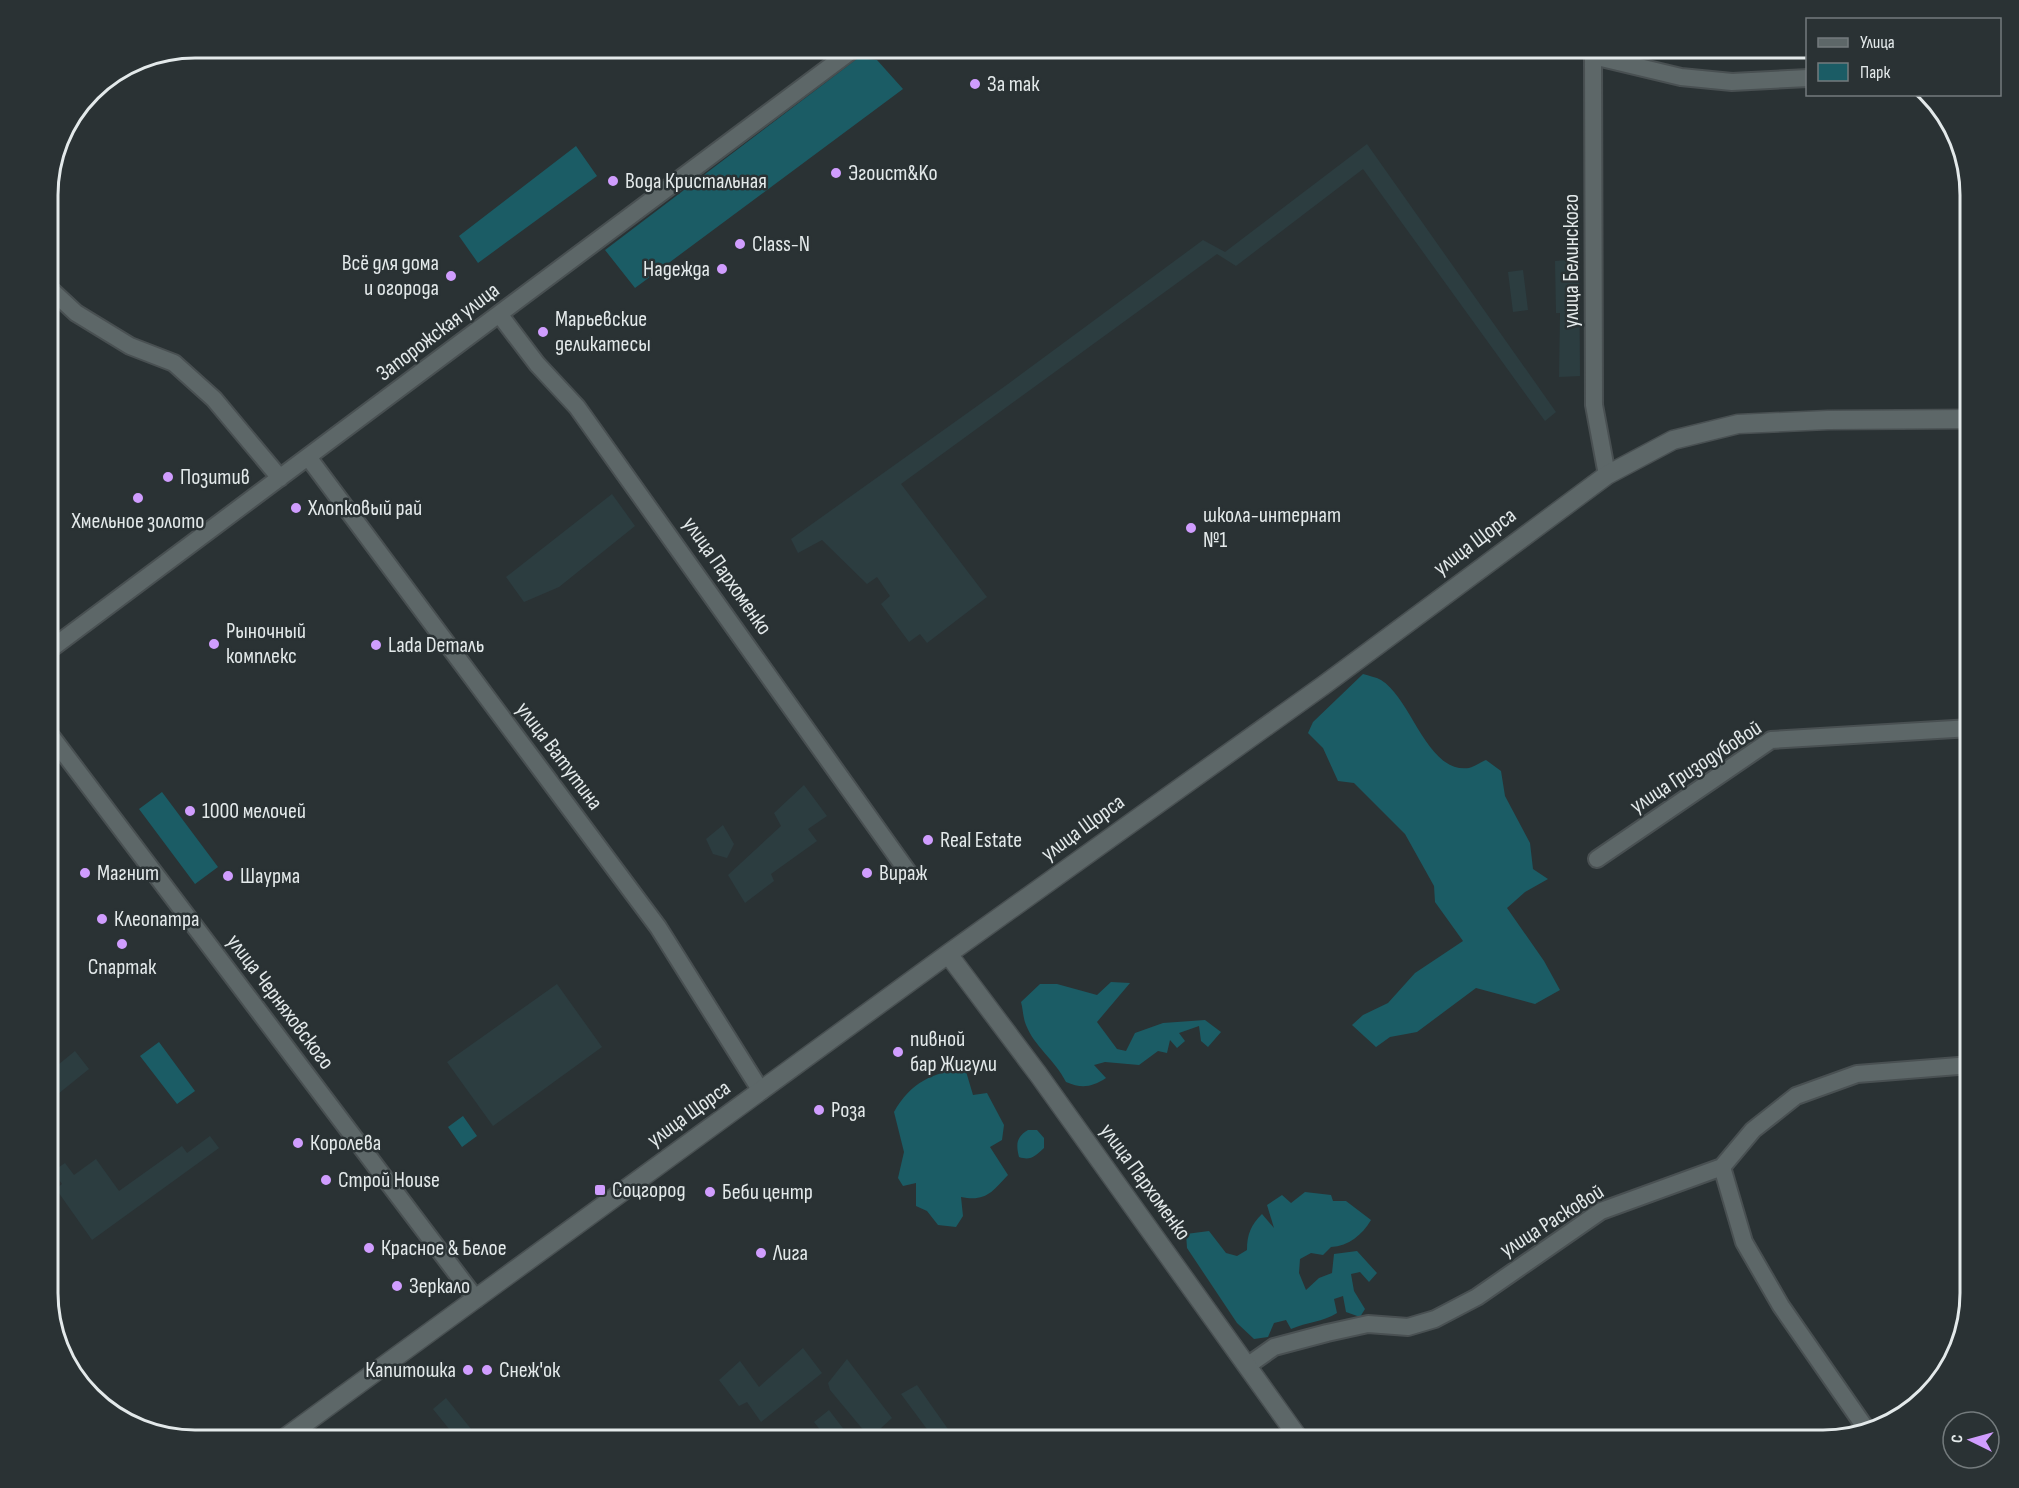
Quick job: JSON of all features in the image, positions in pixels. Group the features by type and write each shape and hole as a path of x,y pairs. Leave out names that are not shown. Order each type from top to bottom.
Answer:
{"main road":[{"name":"улица Щорса","path":"296,1430 948,954 1324,685 1606,475 1673,440 1738,424 1828,420 1960,419"},
{"name":"улица Пархоменко","path":"948,954 1038,1074 1293,1430"}],"street":[{"name":"Запорожская улица","path":"59,643 842,58"},
{"name":"улица Белинского","path":"1596,58 1594,405 1606,475"},
{"path":"1616,58 1681,77 1732,82 1806,78"},
{"path":"59,298 75,313 130,346 174,363 214,399 280,478"},
{"name":"улица Пархоменко","path":"499,314 537,364 578,407 908,872"},
{"name":"улица Ватутина","path":"308,458 658,927 761,1090"},
{"name":"улица Гризодубовой","path":"1597,859 1771,740 1960,729"},
{"name":"улица Черняховского","path":"59,747 476,1299"},
{"path":"1863,1424 1780,1306 1744,1242 1722,1167 1753,1130 1796,1096 1857,1074 1960,1066"},
{"name":"улица Расковой","path":"1247,1366 1274,1347 1327,1333 1368,1324 1408,1327 1435,1319 1477,1297 1601,1211 1722,1167"}],"shaded area":[{"path":"1367,144 1556,412 1545,421 1363,169 1236,266 1217,254 901,484 987,597 927,643 920,634 909,642 881,604 890,596 877,577 867,584 822,540 798,553 791,539 1008,384 1203,240 1225,252"},
{"path":"1579,259 1580,376 1559,377 1560,313 1556,313 1555,261"},
{"path":"1523,270 1528,310 1513,312 1508,272"},
{"path":"612,494 635,526 559,587 524,602 506,577"},
{"path":"804,785 827,816 808,829 817,841 771,874 774,881 745,903 728,875 781,826 774,813"},
{"path":"723,825 734,844 727,858 713,854 706,839"},
{"path":"557,984 602,1047 493,1126 447,1062"},
{"path":"75,1051 89,1069 59,1093 59,1064"},
{"path":"210,1136 219,1148 92,1240 59,1193 59,1186 62,1184 59,1180 59,1167 65,1163 74,1175 96,1159 119,1191 182,1146 187,1153"},
{"path":"803,1348 822,1373 761,1422 747,1402 739,1406 719,1380 740,1361 759,1387"},
{"path":"847,1359 892,1418 879,1430 863,1430 830,1390 828,1383"},
{"path":"917,1385 949,1430 928,1430 901,1394"},
{"path":"446,1398 472,1430 450,1430 433,1409"},
{"path":"829,1410 844,1430 820,1430 814,1422"}],"green space":[{"path":"858,58 877,60 903,89 635,288 605,250"},
{"path":"576,146 597,176 478,263 459,236"},
{"path":"1363,674 1381,680 1392,689 1431,748 1442,759 1454,767 1469,768 1486,760 1501,771 1505,796 1530,843 1533,869 1548,879 1525,892 1507,908 1544,961 1560,990 1535,1004 1476,988 1417,1032 1390,1037 1376,1047 1352,1025 1363,1015 1388,1003 1415,973 1463,941 1435,902 1434,886 1405,834 1354,783 1338,781 1323,748 1308,733 1313,722"},
{"path":"162,792 218,867 195,884 139,809"},
{"path":"1111,982 1130,983 1097,1022 1117,1049 1126,1051 1135,1033 1163,1023 1205,1020 1221,1032 1208,1047 1201,1041 1199,1026 1179,1033 1185,1041 1177,1048 1170,1040 1167,1053 1158,1051 1139,1065 1105,1062 1094,1065 1106,1078 1087,1086 1077,1086 1066,1082 1030,1033 1021,1002 1040,984 1057,984 1097,995"},
{"path":"159,1042 195,1091 177,1104 140,1056"},
{"path":"965,1068 973,1095 987,1093 1004,1125 1002,1140 990,1147 1008,1175 993,1191 983,1197 961,1197 963,1216 956,1227 938,1225 927,1211 916,1206 916,1183 903,1186 898,1178 904,1152 894,1112 915,1086 933,1076"},
{"path":"463,1116 477,1136 462,1147 448,1127"},
{"path":"1028,1130 1037,1130 1044,1138 1044,1148 1033,1157 1019,1157 1018,1142 1021,1135"},
{"path":"1305,1192 1331,1195 1333,1201 1346,1201 1371,1220 1359,1235 1349,1242 1331,1247 1323,1255 1311,1253 1300,1259 1299,1273 1306,1290 1319,1278 1332,1273 1334,1254 1357,1251 1377,1273 1369,1282 1360,1272 1351,1274 1354,1291 1365,1309 1360,1317 1346,1312 1343,1296 1334,1299 1337,1313 1332,1316 1291,1329 1286,1320 1274,1323 1268,1337 1254,1339 1237,1323 1187,1248 1186,1234 1209,1231 1226,1253 1237,1256 1247,1250 1250,1230 1262,1214 1274,1228 1267,1205 1282,1195 1291,1203"}],"place":[{"name":"За так","path":"975,84"},
{"name":"Эгоист&Kо","path":"836,173"},
{"name":"Вода Кристальная","path":"613,181"},
{"name":"Class-N","path":"740,244"},
{"name":"Надежда","path":"722,269"},
{"name":"Всё для дома и огорода","path":"451,276"},
{"name":"Марьевские деликатесы","path":"543,332"},
{"name":"Позитив","path":"168,477"},
{"name":"Хмельное золото","path":"138,498"},
{"name":"Хлопковый рай","path":"296,508"},
{"name":"школа-интернат №1","path":"1191,528"},
{"name":"Рыночный комплекс","path":"214,644"},
{"name":"Lada Dеталь","path":"376,645"},
{"name":"1000 мелочей","path":"190,811"},
{"name":"Real Estate","path":"928,840"},
{"name":"Магнит","path":"85,873"},
{"name":"Вираж","path":"867,873"},
{"name":"Шаурма","path":"228,876"},
{"name":"Клеопатра","path":"102,919"},
{"name":"Спартак","path":"122,944"},
{"name":"пивной бар Жигули","path":"898,1052"},
{"name":"Роза","path":"819,1110"},
{"name":"Королева","path":"298,1143"},
{"name":"Строй House","path":"326,1180"},
{"name":"Соцгород","path":"600,1190"},
{"name":"Беби центр","path":"710,1192"},
{"name":"Красное & Белое","path":"369,1248"},
{"name":"Лига","path":"761,1253"},
{"name":"Зеркало","path":"397,1286"},
{"name":"Капитошка","path":"468,1370"},
{"name":"Снеж'ок","path":"487,1370"}]}
